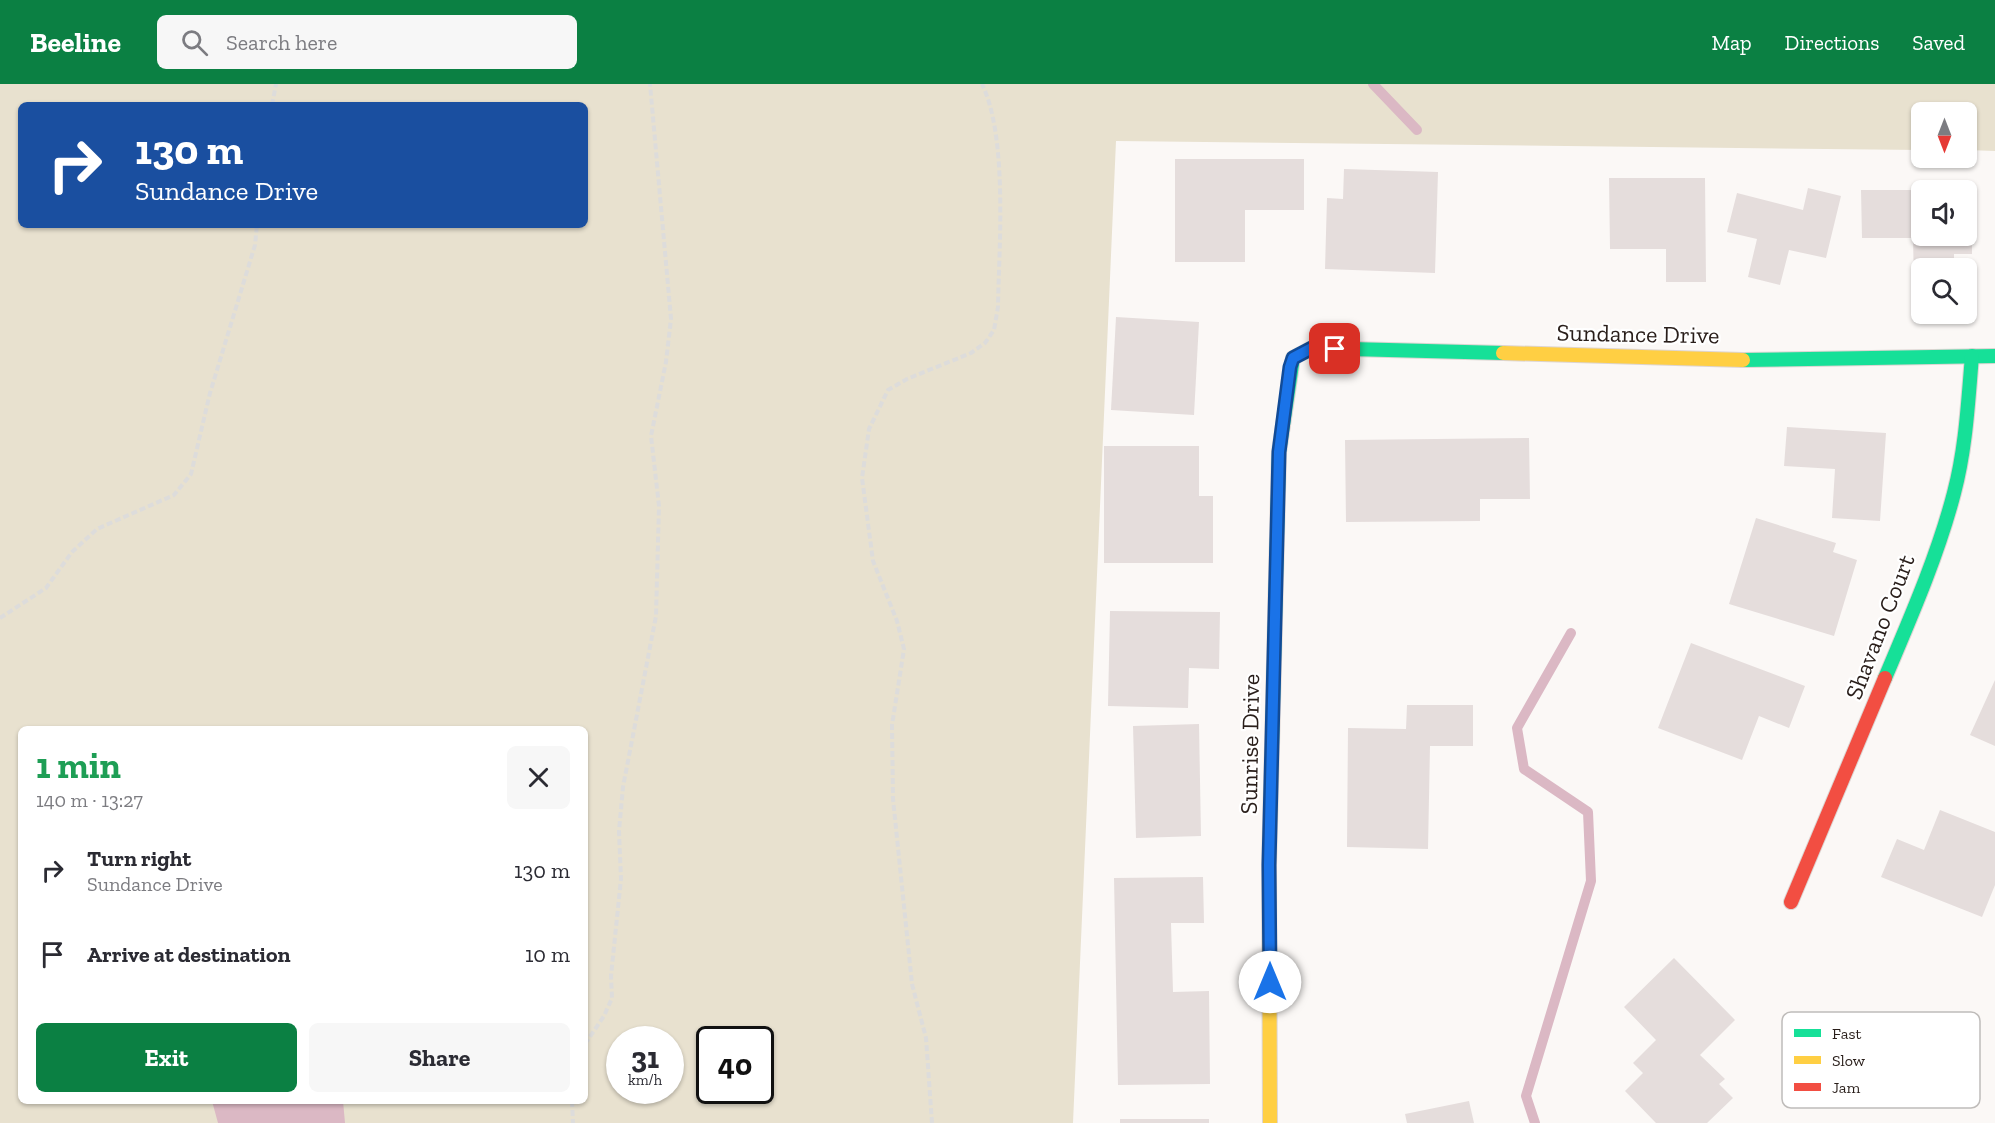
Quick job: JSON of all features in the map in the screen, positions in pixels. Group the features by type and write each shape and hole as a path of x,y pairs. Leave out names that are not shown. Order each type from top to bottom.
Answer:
{"street":[{"name":"Sundance Drive","path":"1290,367 1293,358 1312,348 1752,360 1995,356"},
{"name":"Shavano Court","path":"1791,902 1909,622 1954,493 1964,442 1972,356"},
{"name":"Sunrise Drive","path":"1270,1123 1269,865 1279,452 1290,367"}],"path":[{"path":"273,102 276,84"},
{"path":"588,1040 604,1016 612,998 611,976 621,879 619,831 623,787 656,616 659,506 651,436 666,362 671,320 650,84"},
{"path":"932,1123 926,1038 912,984 893,799 892,725 904,649 897,621 873,561 862,478 869,429 888,390 907,379 971,353 985,343 994,330 998,308 997,143 992,104 982,84"},
{"path":"0,618 46,588 72,552 97,529 174,495 191,474 210,393 255,245 257,228"},
{"path":"572,1104 573,1123"}],"shaded area":[{"path":"0,84 1995,84 1995,151 1977,150 1977,102 1911,102 1911,150 1116,141 1073,1123 0,1123"},
{"path":"213,1104 343,1104 345,1123 218,1123"}],"building":[{"path":"1175,159 1304,159 1304,210 1245,210 1245,262 1175,262"},
{"path":"1344,169 1438,172 1435,273 1325,269 1327,198 1343,199"},
{"path":"1609,178 1705,178 1706,282 1666,282 1666,249 1610,249"},
{"path":"1808,188 1841,196 1826,258 1789,250 1780,285 1748,277 1757,239 1727,232 1737,193 1803,210"},
{"path":"1861,190 1911,190 1911,238 1862,238"},
{"path":"1913,246 1972,246 1972,254 1954,254 1954,258 1913,258"},
{"path":"1116,317 1199,322 1194,415 1111,410"},
{"path":"1787,427 1886,433 1880,521 1832,518 1835,469 1784,466"},
{"path":"1529,438 1530,499 1480,499 1480,521 1346,522 1345,440"},
{"path":"1104,446 1199,446 1199,496 1213,496 1213,563 1104,563"},
{"path":"1756,518 1836,543 1833,552 1857,560 1834,636 1729,604"},
{"path":"1110,611 1220,612 1219,669 1189,668 1188,708 1108,706"},
{"path":"1691,643 1805,686 1789,728 1759,716 1742,760 1658,728"},
{"path":"1995,680 1995,746 1970,735"},
{"path":"1407,705 1473,705 1473,746 1430,746 1428,849 1347,847 1348,728 1406,729"},
{"path":"1199,724 1201,836 1136,838 1133,726"},
{"path":"1940,810 1995,832 1995,885 1982,917 1881,877 1897,839 1924,850"},
{"path":"1203,877 1204,923 1171,923 1173,992 1209,991 1210,1084 1118,1085 1114,878"},
{"path":"1674,958 1735,1020 1700,1055 1725,1079 1719,1084 1733,1098 1707,1123 1656,1123 1625,1091 1643,1073 1633,1063 1656,1040 1624,1007"},
{"path":"1469,1101 1474,1123 1407,1123 1405,1114"},
{"path":"1120,1119 1209,1119 1209,1123 1120,1123"}],"waterway":[{"path":"1373,84 1417,130"},
{"path":"1535,1123 1526,1096 1591,881 1588,812 1524,769 1517,728 1571,633"}],"traffic: fast":[{"path":"1272,746 1279,452 1293,358 1312,348 1503,353"},
{"path":"1885,678 1932,563 1954,493 1964,442 1972,356"},
{"path":"1743,360 1995,356"}],"traffic: slow":[{"path":"1503,353 1743,360"},
{"path":"1270,1123 1269,865 1272,746"}],"traffic: jam":[{"path":"1791,902 1885,678"}],"route":[{"path":"1270,982 1269,865 1279,452 1293,358 1312,348 1335,349"}]}
